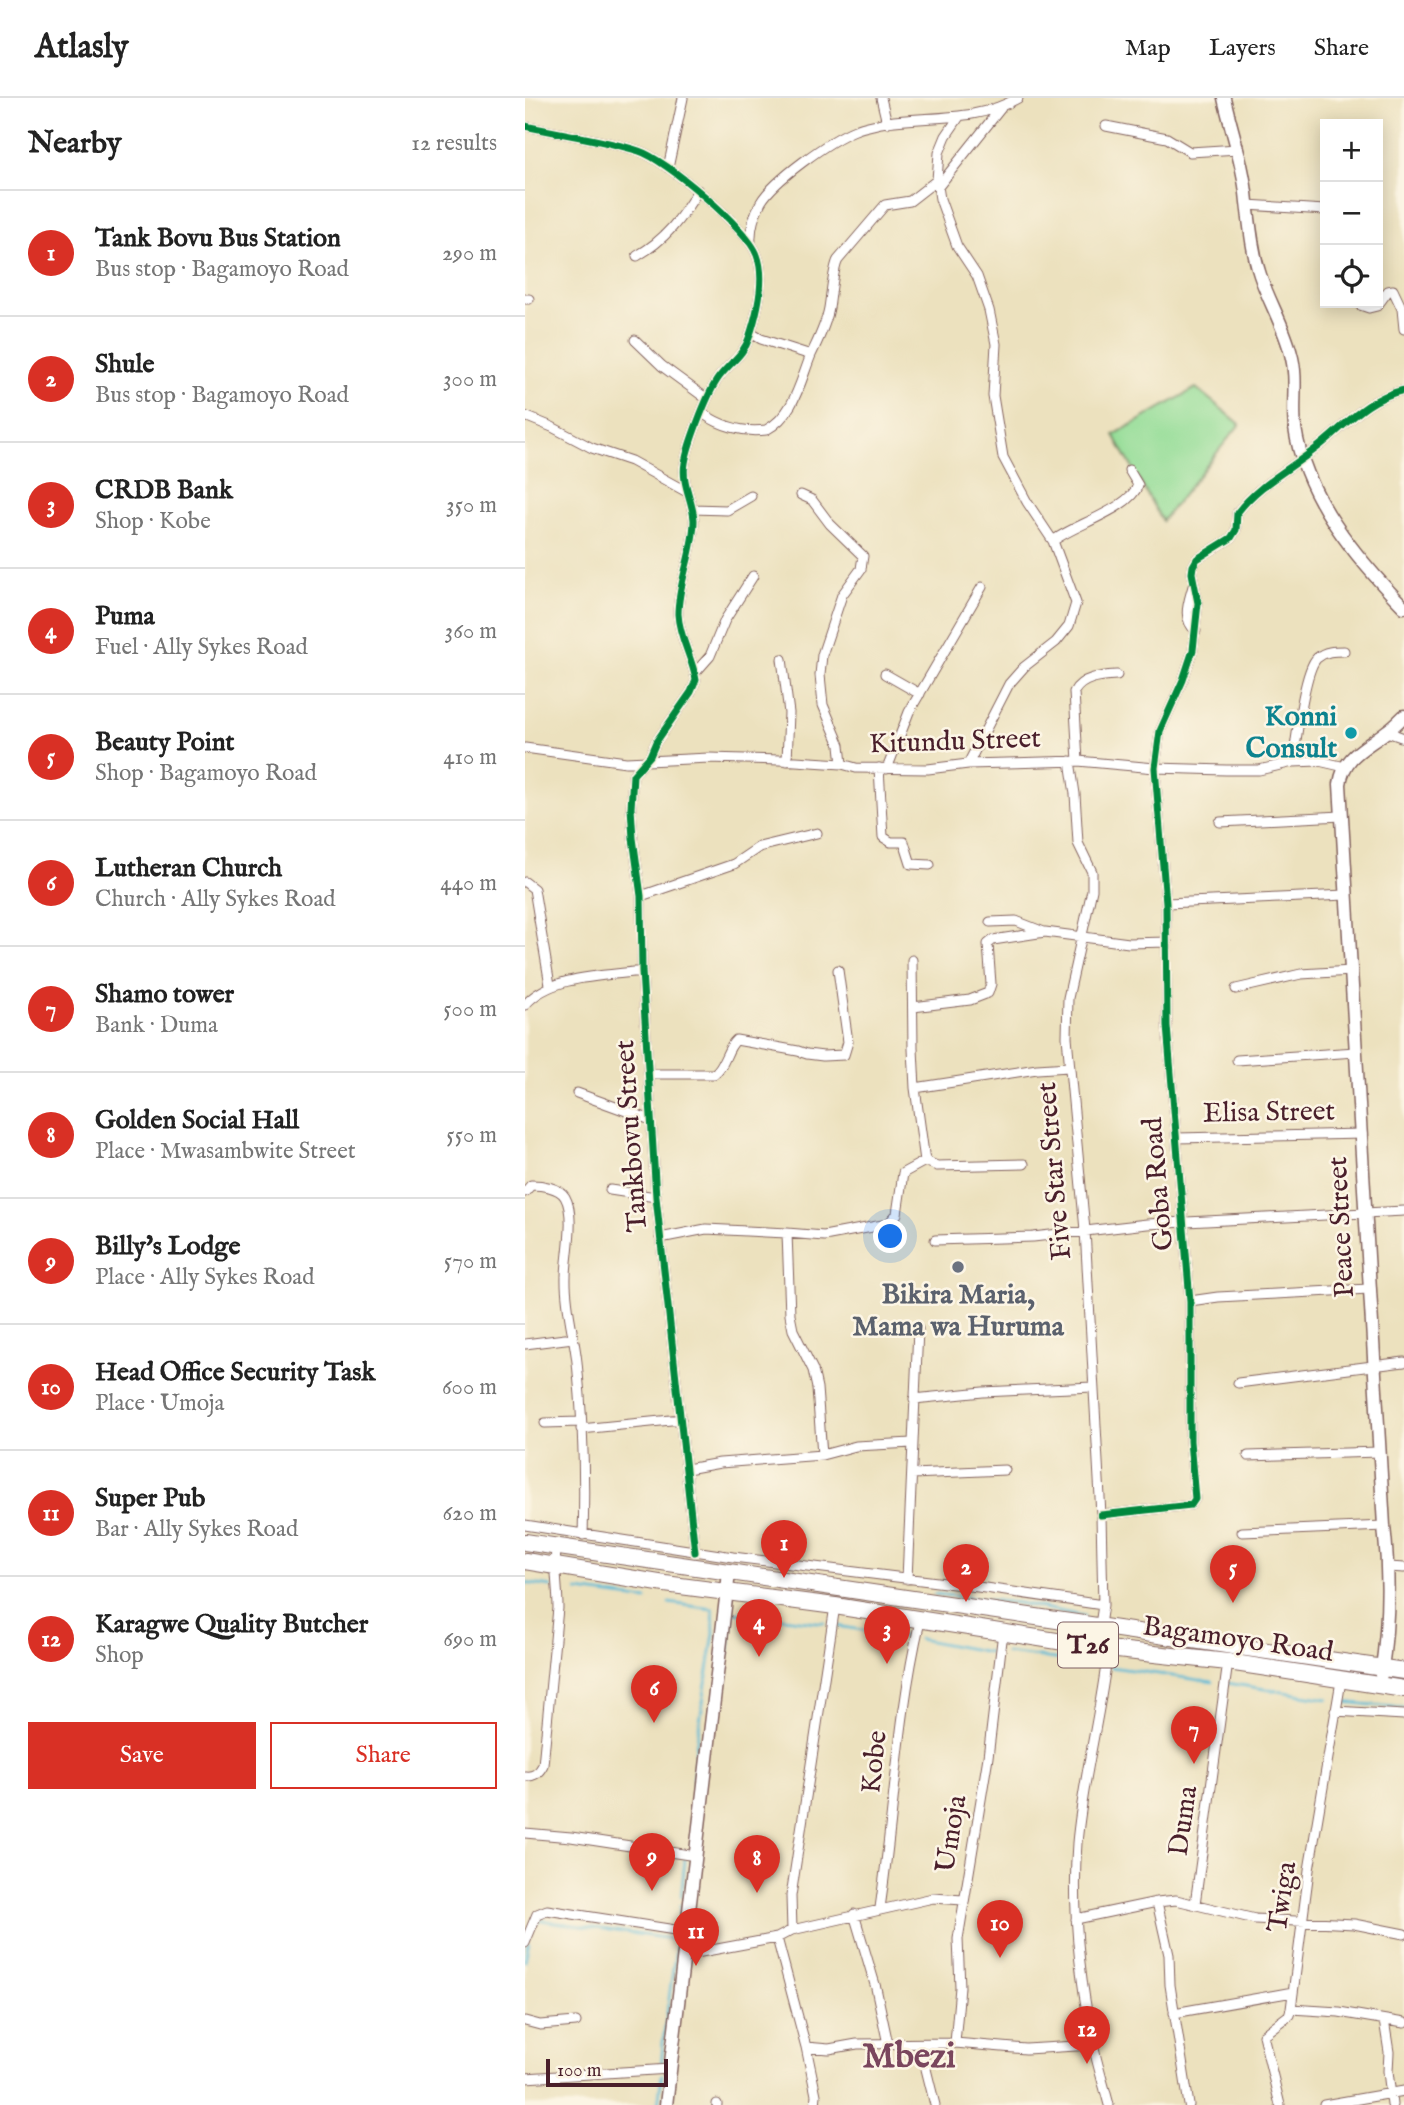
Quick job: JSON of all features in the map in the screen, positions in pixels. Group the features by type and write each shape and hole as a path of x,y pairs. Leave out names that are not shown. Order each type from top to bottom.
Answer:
{"highway":[{"name":"Bagamoyo Road","path":"525,1542 556,1547 666,1555 729,1573 1404,1671"},
{"name":"Bagamoyo Road","path":"525,1561 1108,1649 1228,1662 1404,1689"}],"street":[{"path":"668,168 683,98"},
{"path":"881,98 887,123"},
{"path":"695,673 680,631 678,616 682,578 692,544 694,518 684,465 707,399 717,379 744,349 751,333 761,279 750,229 761,202 778,181 855,130 887,123 959,117 1002,107 1018,98"},
{"path":"1224,98 1238,149 1260,276 1283,326 1293,361 1294,426 1301,459 1352,551 1404,607"},
{"path":"702,413 735,428 766,430 786,413 797,394 826,318 833,290 834,265 885,205 910,201 938,183 1002,107"},
{"path":"959,117 942,143 938,160 938,183 953,236 963,258 977,276 989,310 996,344 993,396 1003,457 1027,502 1053,541 1076,603 1069,626 1056,642 1024,667 1009,684 968,764"},
{"path":"525,126 639,150 698,190 751,243"},
{"path":"1106,126 1167,138 1190,152 1238,149"},
{"path":"637,256 669,233 698,190"},
{"path":"1247,205 1320,210"},
{"path":"1383,298 1388,291 1393,290 1402,309 1404,329"},
{"path":"751,333 761,339 811,355"},
{"path":"635,340 662,366 707,399"},
{"path":"1301,459 1366,406 1388,393 1404,390"},
{"path":"525,416 592,448 631,461 687,492"},
{"name":"Goba Road","path":"1101,1515 1191,1506 1195,1499 1191,1441 1190,1301 1167,1026 1166,903 1155,768 1160,731 1189,664 1198,603 1193,584 1194,562 1231,538 1237,530 1236,519 1240,509 1262,488 1301,459"},
{"path":"1053,541 1101,516 1134,493 1138,485 1129,470"},
{"path":"801,495 812,500 830,524 863,556 861,569 842,594 825,643 821,665 823,705 839,745 842,764"},
{"path":"692,509 727,510 751,496"},
{"name":"Tankbovu Street","path":"695,1552 656,1197 642,971 641,896 631,808 633,775 650,756 656,741 694,687 695,673 710,656 725,620 753,576"},
{"path":"930,865 911,864 904,842 891,842 883,837 883,768 920,694 982,587"},
{"path":"1293,762 1303,703 1314,663 1326,652 1344,650"},
{"path":"782,659 789,713 787,761"},
{"path":"1100,666 1100,676 1117,675"},
{"path":"885,674 920,694"},
{"name":"Five Star Street","path":"1100,676 1078,685 1074,692 1078,843 1092,872 1092,890 1068,998 1067,1037 1085,1230 1101,1515 1103,1605 1100,1625"},
{"path":"1345,766 1364,746 1387,732 1404,716"},
{"path":"1387,732 1404,738"},
{"name":"Kitundu Street","path":"525,748 626,762 709,758 842,764 856,768 928,769 968,764 1074,761 1155,768 1259,770 1293,762 1319,761 1345,766"},
{"name":"Peace Street","path":"1345,766 1340,784 1346,895 1390,1594 1379,1685"},
{"path":"1220,822 1342,816"},
{"path":"641,896 734,864 759,847 817,833"},
{"path":"525,882 534,889 550,985"},
{"path":"1166,903 1346,895"},
{"path":"990,922 1016,921 1045,932 1129,943 1167,942"},
{"path":"913,1007 970,1000 988,993 991,984 989,943 1008,937 1045,932"},
{"path":"912,960 915,1088 925,1161"},
{"path":"649,1074 714,1074 722,1066 731,1044 736,1040 807,1054 844,1055 848,1042 838,970"},
{"path":"525,1005 534,994 550,985 642,971"},
{"path":"1237,989 1301,974 1352,971"},
{"path":"1237,1060 1356,1052"},
{"path":"915,1088 1037,1069 1069,1067"},
{"path":"577,1093 651,1120"},
{"name":"Elisa Street","path":"1177,1138 1362,1134"},
{"path":"925,1161 937,1166 1024,1164"},
{"path":"660,1238 706,1229 824,1236 888,1224 897,1214 903,1173 925,1161"},
{"path":"525,1192 530,1185 544,1186 562,1193 568,1205 565,1281 578,1371 585,1457 583,1535"},
{"path":"610,1190 656,1197"},
{"path":"935,1240 1033,1237 1147,1224 1404,1211"},
{"path":"787,1233 790,1315 793,1329 813,1370 822,1455"},
{"path":"1190,1301 1218,1297 1369,1289"},
{"path":"907,1579 918,1329"},
{"path":"525,1344 573,1338"},
{"path":"1238,1383 1404,1362"},
{"path":"914,1399 983,1392 1093,1387"},
{"path":"545,1423 581,1425 681,1419"},
{"path":"687,1469 720,1463 822,1455 856,1446 912,1444"},
{"path":"1248,1456 1379,1452"},
{"path":"912,1474 1005,1470"},
{"path":"525,1524 666,1555 695,1552 1103,1605"},
{"path":"1242,1532 1384,1526"},
{"path":"525,1776 532,1776 540,1771 543,1765 558,1608 558,1582 554,1567 556,1547"},
{"path":"1389,1567 1404,1568"},
{"path":"666,2105 729,1573"},
{"path":"792,1930 792,1896 835,1606"},
{"name":"Kobe","path":"880,1908 906,1698 920,1621"},
{"name":"Umoja","path":"955,2043 960,1987 958,1939 988,1757 1003,1632"},
{"path":"1108,1649 1077,1842 1076,1919 1093,2045 1109,2105"},
{"name":"Duma","path":"1195,1904 1228,1662"},
{"name":"Twiga","path":"1291,2010 1341,1681"},
{"path":"1335,1710 1404,1715"},
{"path":"525,1833 571,1837 696,1856"},
{"path":"685,1955 777,1938 792,1930 880,1908 933,1898 963,1900"},
{"path":"1076,1919 1176,1900 1255,1919 1354,1923 1404,1934"},
{"path":"1157,1902 1169,1955 1174,2013 1189,2105"},
{"path":"525,1909 537,1914 547,1910 688,1931"},
{"path":"525,1943 537,1914"},
{"path":"854,1914 876,1988 888,2044"},
{"path":"777,1938 806,2047 815,2105"},
{"path":"1174,2013 1293,1992"},
{"path":"1280,2105 1263,2035 1289,2015 1291,2010 1339,2012 1404,2023"},
{"path":"1384,2020 1389,2052 1391,2100"},
{"path":"525,2021 540,2025 576,2022"},
{"path":"806,2047 829,2049 857,2044 955,2043 1026,2049 1093,2045"},
{"path":"920,2045 935,2105"},
{"path":"525,2078 670,2069"},
{"path":"1324,2105 1391,2100 1404,2091"}],"green space":[{"path":"1196,388 1240,424 1162,521 1114,435"}],"waterway":[{"path":"525,1583 551,1587"},
{"path":"578,1591 647,1600"},
{"path":"934,1594 1018,1603 1084,1616"},
{"path":"669,1603 713,1609 714,1633 696,1746 693,1786"},
{"path":"728,1655 733,1612 825,1623"},
{"path":"837,1626 906,1637"},
{"path":"919,1639 988,1652"},
{"path":"1006,1653 1095,1664"},
{"path":"1111,1667 1213,1682"},
{"path":"721,1704 727,1673"},
{"path":"1227,1683 1328,1699"},
{"path":"1343,1702 1404,1708"},
{"path":"692,1793 694,1823"},
{"path":"681,1897 685,1859"},
{"path":"678,1930 680,1905"},
{"path":"538,1922 540,1920 677,1940 661,2068"},
{"path":"525,1961 529,1943"},
{"path":"658,2105 662,2075"}],"cycle path":[{"path":"525,126 612,144 651,157 723,213 750,243 760,264 759,296 749,338 743,350 713,387 694,432 685,463 685,478 694,520 678,614 696,680 691,692 656,742 650,756 633,775 631,808 641,896 642,971 656,1197 695,1552"},
{"path":"1101,1515 1191,1505 1195,1499 1190,1441 1190,1301 1167,1026 1166,903 1155,768 1160,731 1193,650 1198,603 1193,566 1197,559 1231,538 1236,530 1237,513 1263,486 1314,450 1366,407 1404,390"}],"place":[{"name":"Konni Consult","path":"1351,733"},
{"name":"Bikira Maria, Mama wa Huruma","path":"958,1267"},
{"name":"Tank Bovu Bus Station","path":"784,1578"},
{"name":"Shule","path":"966,1602"},
{"name":"Beauty Point","path":"1233,1603"},
{"name":"Puma","path":"759,1657"},
{"name":"CRDB Bank","path":"887,1664"},
{"name":"Lutheran Church","path":"654,1723"},
{"name":"Shamo tower","path":"1194,1764"},
{"name":"Billy's Lodge","path":"652,1891"},
{"name":"Golden Social Hall","path":"757,1893"},
{"name":"Head Office Security Task","path":"1000,1958"},
{"name":"Super Pub","path":"696,1966"},
{"name":"Karagwe Quality Butcher","path":"1087,2064"}],"district":[{"name":"Mbezi","path":"909,2057"}]}
